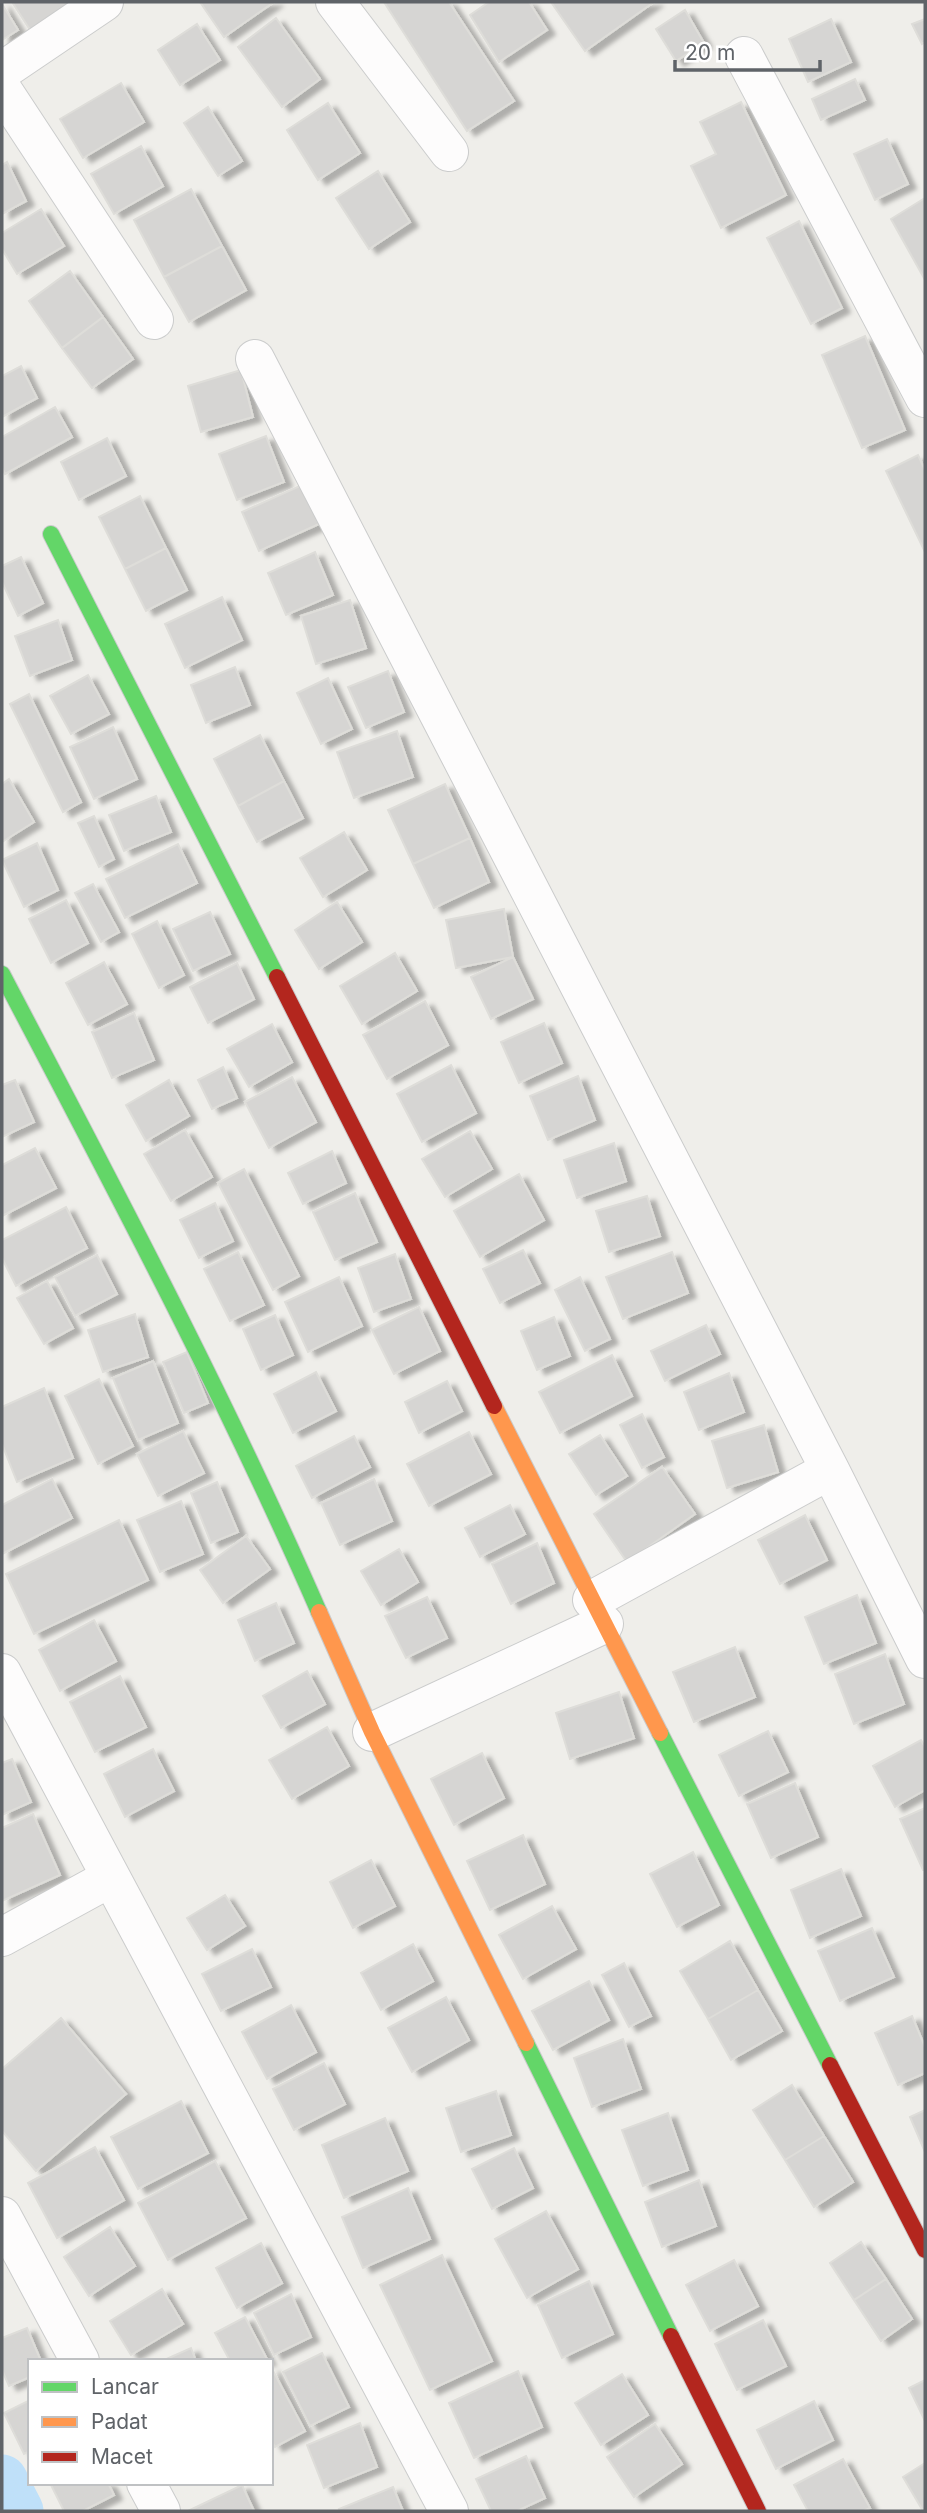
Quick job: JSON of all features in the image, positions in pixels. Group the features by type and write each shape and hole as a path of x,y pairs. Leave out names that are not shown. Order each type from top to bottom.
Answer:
{"street":[{"path":"2,71 104,2"},
{"path":"335,2 449,152"},
{"path":"744,57 925,398"},
{"path":"2,89 154,320"},
{"path":"255,359 830,1470 925,1660"},
{"path":"51,534 925,2250"},
{"path":"2,974 168,1292 285,1534 372,1732 758,2511"},
{"path":"372,1732 598,1612 830,1470"},
{"path":"2,1673 449,2511"},
{"path":"2,1937 110,1878"},
{"path":"2,2216 79,2359"},
{"path":"147,2485 161,2511"}],"building":[{"path":"12,2 91,2 36,39"},
{"path":"200,2 274,2 224,37"},
{"path":"384,2 449,2 514,101 467,131"},
{"path":"489,2 529,2 547,30 499,62 470,15"},
{"path":"551,2 654,2 585,51"},
{"path":"2,4 18,30 2,40"},
{"path":"685,10 704,43 676,61 656,29"},
{"path":"276,18 320,79 282,107 238,47"},
{"path":"831,19 851,62 808,82 789,39"},
{"path":"925,19 925,42 922,44 912,24"},
{"path":"197,24 220,60 180,85 158,50"},
{"path":"855,79 865,100 821,120 812,99"},
{"path":"121,83 144,122 83,158 60,119"},
{"path":"741,102 786,195 721,228 691,166 716,154 700,122"},
{"path":"328,103 360,153 318,180 287,130"},
{"path":"208,107 242,161 218,176 184,123"},
{"path":"887,139 908,184 875,200 854,154"},
{"path":"141,146 163,186 114,214 91,174"},
{"path":"7,162 26,201 2,214 2,165"},
{"path":"378,171 410,222 369,249 336,198"},
{"path":"191,189 222,246 164,277 134,220"},
{"path":"925,198 925,280 891,219"},
{"path":"41,209 64,246 17,274 2,249 2,233"},
{"path":"799,221 842,308 811,324 767,238"},
{"path":"222,246 246,290 189,322 164,277"},
{"path":"70,271 103,317 62,348 29,301"},
{"path":"103,317 133,359 92,388 62,348"},
{"path":"865,336 905,430 862,448 822,355"},
{"path":"21,366 37,398 2,417 2,376"},
{"path":"241,370 253,417 201,432 188,386"},
{"path":"55,407 72,437 5,474 2,468 2,437"},
{"path":"266,436 284,482 237,500 219,454"},
{"path":"107,438 126,476 79,500 61,462"},
{"path":"918,455 925,470 925,552 886,471"},
{"path":"302,485 319,524 259,551 242,512"},
{"path":"140,496 166,548 125,569 99,517"},
{"path":"166,548 187,590 146,611 125,569"},
{"path":"315,552 333,595 286,615 268,573"},
{"path":"21,557 43,603 18,616 2,582 2,566"},
{"path":"222,597 242,640 185,668 165,624"},
{"path":"350,600 366,648 316,664 301,616"},
{"path":"58,620 72,660 30,676 15,636"},
{"path":"235,667 250,705 206,723 191,685"},
{"path":"388,671 404,712 366,728 348,687"},
{"path":"88,675 109,714 71,734 50,696"},
{"path":"328,678 352,729 321,744 297,693"},
{"path":"29,694 81,802 63,812 10,704"},
{"path":"113,727 137,779 94,799 70,747"},
{"path":"397,731 413,777 354,798 337,752"},
{"path":"260,735 284,781 238,806 214,759"},
{"path":"9,779 34,822 2,842 2,784"},
{"path":"284,781 303,818 257,842 238,806"},
{"path":"445,784 470,838 413,864 388,810"},
{"path":"156,796 171,832 124,851 109,815"},
{"path":"94,816 114,859 99,867 78,823"},
{"path":"344,832 367,870 323,897 300,858"},
{"path":"470,838 489,882 434,908 413,864"},
{"path":"37,843 58,890 24,907 2,860"},
{"path":"178,844 197,883 125,918 106,879"},
{"path":"93,884 119,932 101,942 75,893"},
{"path":"66,900 88,943 51,963 29,919"},
{"path":"337,902 362,942 319,969 295,930"},
{"path":"504,909 513,957 456,968 446,920"},
{"path":"210,912 230,954 193,971 173,929"},
{"path":"157,921 184,975 159,988 132,934"},
{"path":"395,953 417,991 362,1024 340,986"},
{"path":"513,957 533,999 491,1019 471,977"},
{"path":"104,962 127,1004 88,1025 66,983"},
{"path":"237,963 254,999 208,1023 190,987"},
{"path":"425,1001 448,1045 387,1079 363,1035"},
{"path":"134,1013 154,1060 112,1078 92,1032"},
{"path":"544,1023 562,1063 519,1083 501,1042"},
{"path":"272,1024 292,1062 249,1087 227,1049"},
{"path":"451,1065 476,1113 422,1142 397,1094"},
{"path":"223,1067 237,1098 212,1109 198,1080"},
{"path":"578,1076 595,1120 548,1140 530,1096"},
{"path":"292,1077 316,1122 269,1148 245,1102"},
{"path":"15,1080 34,1122 2,1137 2,1085"},
{"path":"169,1080 189,1116 146,1141 126,1105"},
{"path":"185,1130 212,1177 171,1201 144,1154"},
{"path":"470,1131 492,1169 445,1197 422,1159"},
{"path":"614,1143 626,1181 577,1198 564,1160"},
{"path":"35,1148 56,1188 2,1216 2,1165"},
{"path":"332,1151 346,1183 303,1204 288,1173"},
{"path":"244,1169 299,1276 273,1290 218,1183"},
{"path":"519,1174 544,1220 480,1257 454,1211"},
{"path":"355,1193 377,1242 335,1260 313,1212"},
{"path":"647,1196 660,1236 609,1252 596,1211"},
{"path":"215,1203 233,1241 199,1258 180,1220"},
{"path":"66,1207 87,1248 16,1286 2,1258 2,1240"},
{"path":"523,1250 540,1283 500,1303 483,1269"},
{"path":"238,1252 264,1305 230,1321 204,1269"},
{"path":"672,1252 688,1293 623,1319 606,1277"},
{"path":"395,1254 411,1299 374,1312 358,1268"},
{"path":"97,1255 117,1294 75,1316 55,1277"},
{"path":"339,1277 362,1326 308,1352 285,1302"},
{"path":"580,1277 610,1339 585,1351 555,1290"},
{"path":"47,1281 73,1328 44,1344 17,1298"},
{"path":"419,1307 440,1351 394,1374 372,1330"},
{"path":"135,1314 148,1357 103,1372 88,1330"},
{"path":"275,1315 293,1355 261,1370 243,1329"},
{"path":"554,1317 570,1356 537,1370 521,1331"},
{"path":"706,1325 720,1354 665,1381 651,1351"},
{"path":"187,1352 208,1403 184,1413 163,1362"},
{"path":"612,1355 632,1396 560,1433 539,1392"},
{"path":"153,1361 178,1423 138,1440 113,1378"},
{"path":"316,1372 336,1411 293,1433 274,1394"},
{"path":"729,1373 744,1412 699,1430 684,1392"},
{"path":"99,1379 133,1446 98,1464 65,1396"},
{"path":"447,1381 462,1411 419,1433 405,1402"},
{"path":"44,1388 73,1458 17,1482 2,1444 2,1407"},
{"path":"642,1414 664,1457 642,1468 620,1425"},
{"path":"764,1425 778,1472 727,1488 712,1441"},
{"path":"183,1431 204,1473 158,1496 137,1454"},
{"path":"469,1432 491,1474 429,1506 407,1464"},
{"path":"600,1435 627,1476 596,1495 569,1454"},
{"path":"354,1436 370,1467 312,1498 296,1466"},
{"path":"662,1467 695,1514 627,1562 594,1514"},
{"path":"52,1479 72,1518 2,1554 2,1505"},
{"path":"374,1479 392,1521 340,1545 321,1503"},
{"path":"217,1482 238,1532 211,1543 191,1493"},
{"path":"181,1501 203,1554 160,1572 137,1520"},
{"path":"510,1505 525,1534 480,1557 465,1528"},
{"path":"805,1515 827,1560 780,1584 758,1540"},
{"path":"119,1520 148,1580 34,1634 6,1574"},
{"path":"246,1536 270,1569 223,1603 200,1570"},
{"path":"537,1543 554,1583 511,1604 492,1564"},
{"path":"399,1549 418,1582 381,1605 361,1571"},
{"path":"857,1595 876,1643 824,1664 805,1617"},
{"path":"427,1597 447,1638 406,1658 385,1616"},
{"path":"276,1603 294,1643 255,1661 238,1620"},
{"path":"94,1620 116,1661 60,1691 39,1650"},
{"path":"735,1647 755,1697 694,1722 673,1672"},
{"path":"885,1654 904,1704 854,1724 835,1674"},
{"path":"307,1671 325,1704 281,1728 263,1696"},
{"path":"120,1676 146,1727 95,1752 70,1702"},
{"path":"619,1692 634,1738 570,1759 556,1713"},
{"path":"327,1727 349,1766 292,1799 269,1760"},
{"path":"768,1731 788,1772 739,1796 719,1755"},
{"path":"921,1740 925,1747 925,1790 895,1807 873,1766"},
{"path":"153,1749 174,1791 125,1817 104,1774"},
{"path":"482,1753 504,1798 454,1825 431,1779"},
{"path":"12,1759 31,1802 2,1815 2,1763"},
{"path":"795,1783 818,1837 771,1858 747,1804"},
{"path":"925,1808 925,1870 923,1870 900,1819"},
{"path":"33,1814 60,1875 2,1901 2,1828"},
{"path":"523,1835 545,1884 490,1910 467,1861"},
{"path":"693,1852 719,1905 677,1927 650,1874"},
{"path":"371,1860 395,1906 353,1928 330,1882"},
{"path":"841,1869 861,1916 810,1938 791,1890"},
{"path":"225,1895 245,1926 207,1950 187,1918"},
{"path":"552,1906 576,1949 523,1979 499,1935"},
{"path":"872,1928 894,1977 840,2001 818,1951"},
{"path":"730,1941 758,1990 708,2019 680,1971"},
{"path":"413,1944 433,1981 381,2010 361,1973"},
{"path":"252,1949 271,1987 221,2011 202,1974"},
{"path":"624,1963 651,2016 629,2027 602,1975"},
{"path":"589,1981 609,2020 553,2050 532,2011"},
{"path":"758,1990 782,2031 731,2060 708,2019"},
{"path":"446,1997 469,2040 412,2072 388,2028"},
{"path":"291,2005 316,2052 267,2079 242,2032"},
{"path":"912,2016 925,2047 925,2073 898,2085 875,2033"},
{"path":"61,2018 126,2094 36,2171 2,2131 2,2069"},
{"path":"623,2039 641,2089 592,2107 574,2058"},
{"path":"324,2063 345,2104 294,2130 273,2089"},
{"path":"792,2085 824,2136 785,2160 753,2110"},
{"path":"496,2091 511,2135 461,2152 446,2108"},
{"path":"181,2101 208,2153 138,2189 111,2137"},
{"path":"925,2110 925,2152 910,2117"},
{"path":"668,2113 688,2170 643,2186 622,2130"},
{"path":"385,2118 408,2171 344,2198 322,2145"},
{"path":"824,2136 853,2182 814,2207 785,2160"},
{"path":"95,2147 124,2200 57,2238 28,2183"},
{"path":"514,2148 533,2188 492,2209 472,2169"},
{"path":"215,2161 246,2218 168,2260 138,2203"},
{"path":"699,2180 716,2226 662,2247 645,2202"},
{"path":"408,2188 430,2239 363,2268 342,2217"},
{"path":"546,2211 578,2269 527,2298 495,2239"},
{"path":"110,2227 135,2266 89,2296 64,2257"},
{"path":"861,2242 886,2279 854,2300 830,2263"},
{"path":"261,2243 282,2283 237,2308 216,2268"},
{"path":"442,2255 492,2361 430,2390 380,2285"},
{"path":"734,2260 758,2306 710,2331 686,2285"},
{"path":"886,2279 912,2319 881,2341 854,2300"},
{"path":"589,2281 613,2334 562,2358 538,2305"},
{"path":"162,2289 183,2324 131,2355 110,2321"},
{"path":"291,2294 311,2337 274,2355 254,2313"},
{"path":"245,2317 267,2359 229,2359 215,2333"},
{"path":"763,2320 786,2366 737,2390 715,2344"},
{"path":"27,2328 40,2359 28,2359 28,2378 9,2386 2,2370 2,2338"},
{"path":"191,2348 195,2359 166,2359"},
{"path":"322,2353 349,2407 310,2426 283,2372"},
{"path":"273,2371 305,2431 275,2447 273,2444"},
{"path":"518,2371 542,2427 474,2458 449,2403"},
{"path":"622,2374 648,2415 601,2445 575,2403"},
{"path":"925,2380 925,2421 909,2388"},
{"path":"28,2401 28,2452 24,2454 4,2413"},
{"path":"814,2401 833,2440 776,2469 757,2430"},
{"path":"360,2423 377,2467 324,2488 307,2445"},
{"path":"655,2424 682,2464 634,2497 607,2457"},
{"path":"526,2456 545,2498 517,2511 491,2511 476,2479"},
{"path":"843,2459 870,2508 863,2511 808,2511 794,2485"},
{"path":"925,2463 925,2511 923,2511 903,2477"},
{"path":"51,2485 109,2485 114,2495 83,2511 64,2511"},
{"path":"242,2485 254,2511 188,2511"},
{"path":"393,2487 403,2511 339,2509"}],"waterway":[{"path":"2,2480 18,2511"}],"traffic: fast":[{"path":"51,534 277,977"},
{"path":"2,974 206,1370 319,1612"},
{"path":"660,1733 830,2065"},
{"path":"526,2043 671,2336"}],"traffic: slow":[{"path":"494,1406 660,1733"},
{"path":"319,1612 372,1732 526,2043"}],"traffic: jam":[{"path":"277,977 494,1406"},
{"path":"830,2065 925,2250"},
{"path":"671,2336 758,2511"}]}
